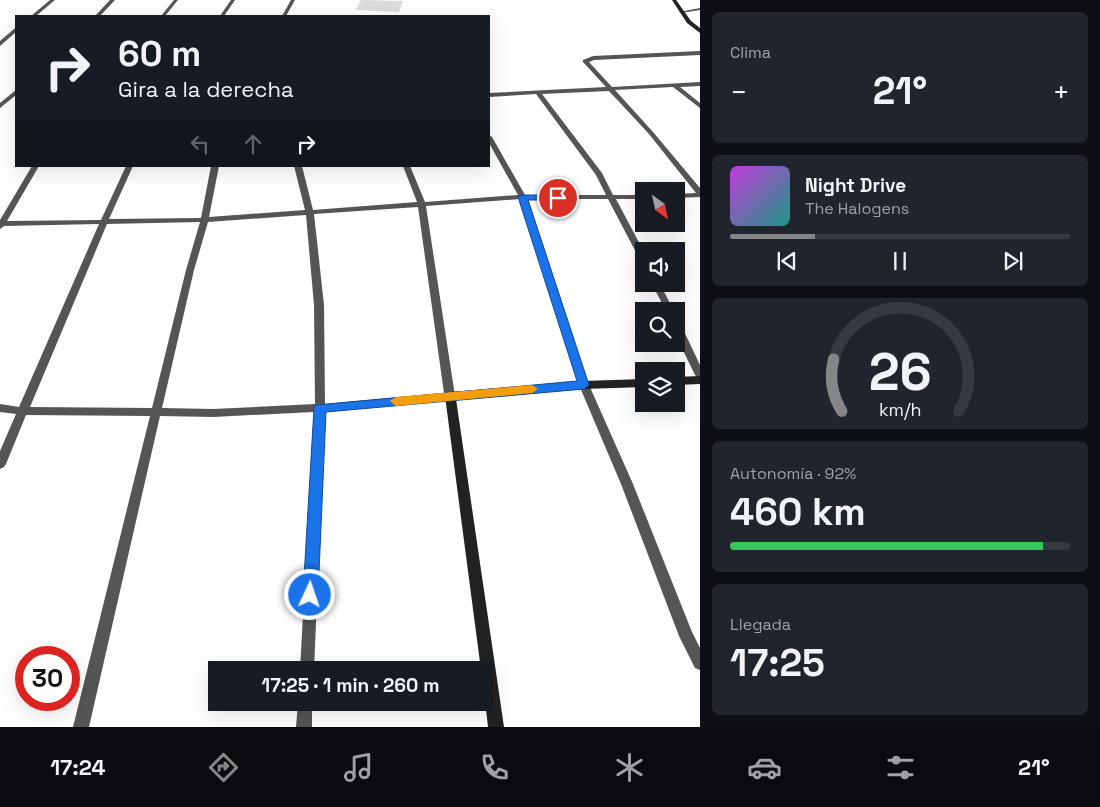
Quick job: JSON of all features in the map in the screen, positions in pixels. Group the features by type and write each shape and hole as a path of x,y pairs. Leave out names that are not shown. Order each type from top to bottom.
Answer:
{"street":[{"path":"34,15 53,0"},
{"path":"98,15 112,0"},
{"path":"164,15 176,0"},
{"path":"223,15 233,0"},
{"path":"285,15 293,0"},
{"path":"674,0 689,22 700,31"},
{"path":"681,12 700,9"},
{"path":"0,44 15,31"},
{"path":"700,53 586,59 585,61 651,133 700,194"},
{"path":"490,95 700,84"},
{"path":"674,85 700,106"},
{"path":"0,106 3,100 15,93"},
{"path":"538,93 599,175 635,243"},
{"path":"490,139 523,197 584,385 627,484 686,636 700,663"},
{"path":"1,225 35,167"},
{"path":"0,464 130,167"},
{"path":"82,727 155,414 190,270 205,220 215,167"},
{"path":"298,167 310,214 320,304 320,408 307,661"},
{"path":"406,167 422,205 496,727"},
{"path":"685,195 700,194"},
{"path":"1,225 205,220 310,214 523,197 635,197"},
{"path":"685,344 700,375"},
{"path":"685,381 700,380"},
{"path":"0,408 22,411 214,414 320,408 584,385 635,382"},
{"path":"304,727 305,711"}],"shaded area":[{"path":"361,0 403,1 399,12 356,10"}],"slow traffic":[{"path":"396,401 532,389"}],"route":[{"path":"310,595 320,408 584,385 523,197 558,198"}]}
